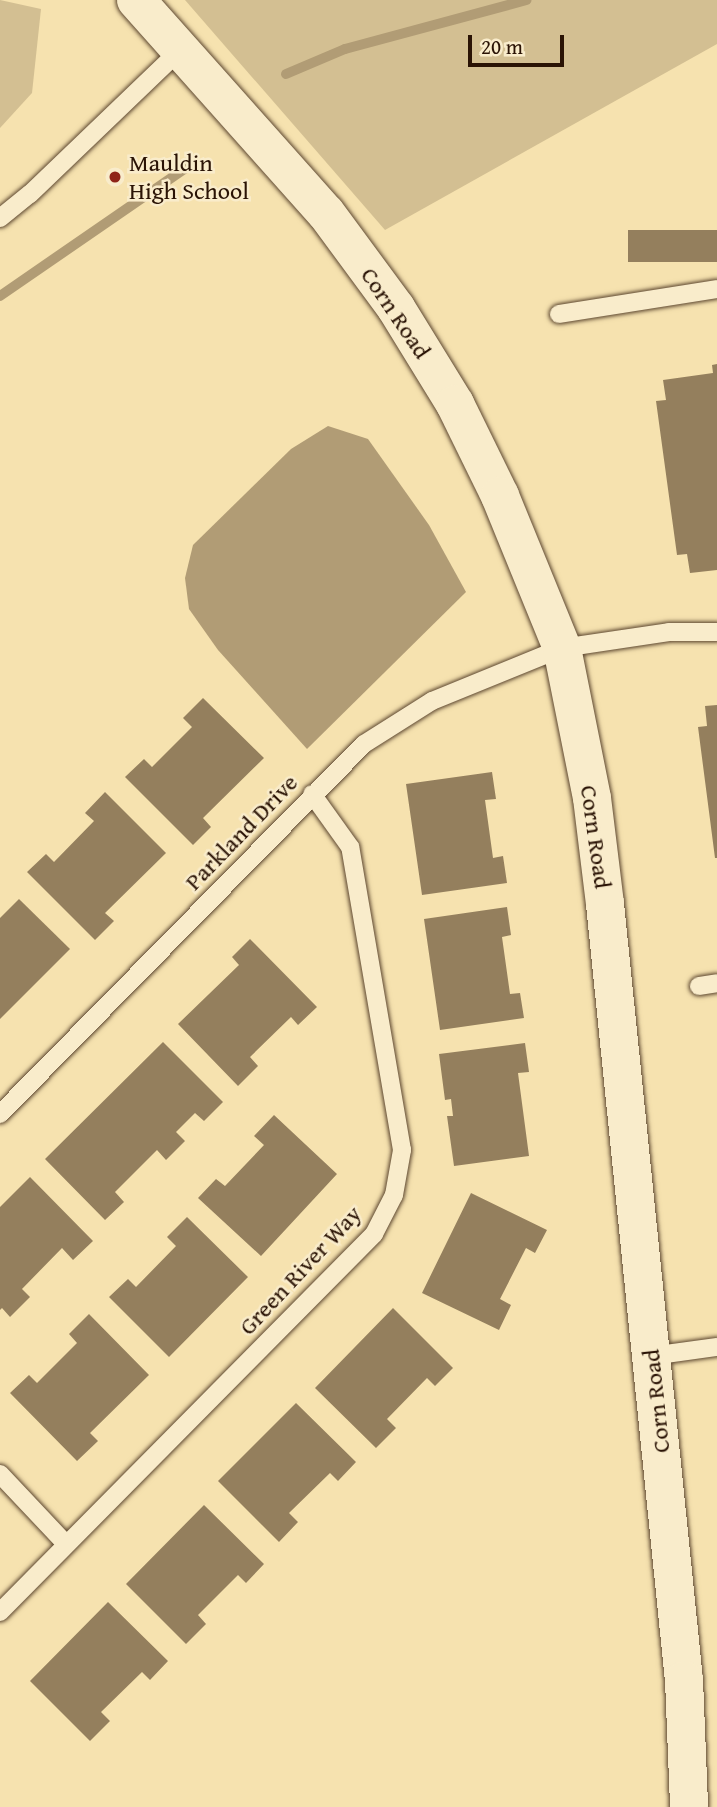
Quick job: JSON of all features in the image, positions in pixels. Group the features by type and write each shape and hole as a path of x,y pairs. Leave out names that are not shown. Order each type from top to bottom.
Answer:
{"street":[{"name":"Corn Road","path":"136,0 326,213 396,308 455,404 495,484 562,648 592,798 684,1679 689,1807"}],"lane":[{"path":"0,218 30,194 181,49"},
{"path":"559,314 717,289"},
{"name":"Parkland Drive","path":"0,1115 312,794 364,744 432,701 562,648 669,632 717,632"},
{"name":"Green River Way","path":"0,1612 374,1234 394,1195 402,1150 350,847 312,794"},
{"path":"651,1356 717,1347"},
{"path":"0,1474 66,1544"}],"shaded area":[{"path":"0,0 41,9 32,93 0,128"},
{"path":"185,0 717,0 717,44 385,230"},
{"path":"328,426 368,439 429,525 466,592 307,749 218,650 189,609 185,578 193,545 291,449"}],"building":[{"path":"628,230 717,230 717,262 628,262"},
{"path":"717,364 717,570 690,573 687,554 677,555 656,401 666,400 663,380 713,373 712,365"},
{"path":"203,698 264,758 203,818 211,827 193,845 125,777 144,759 152,767 192,727 183,718"},
{"path":"717,705 715,858 698,727 707,726 705,706"},
{"path":"492,772 496,799 485,800 493,858 503,856 507,883 422,895 406,784"},
{"path":"105,792 166,853 105,913 114,921 95,940 27,872 46,854 54,862 94,821 85,813"},
{"path":"19,899 70,949 0,1019 0,918"},
{"path":"507,907 511,935 502,937 510,994 520,993 524,1018 440,1030 424,919"},
{"path":"250,939 317,1007 298,1025 291,1017 250,1057 258,1066 238,1086 178,1024 239,965 232,957"},
{"path":"163,1042 223,1102 204,1121 195,1113 176,1132 185,1141 166,1160 157,1150 115,1192 124,1202 105,1220 45,1159"},
{"path":"525,1043 529,1072 518,1073 529,1156 454,1166 447,1116 453,1116 451,1099 445,1100 439,1054"},
{"path":"274,1115 337,1174 261,1256 198,1198 216,1179 225,1186 264,1145 254,1136"},
{"path":"30,1177 93,1241 73,1260 62,1248 22,1289 30,1297 10,1317 2,1308 0,1310 0,1207"},
{"path":"471,1193 547,1230 535,1253 526,1248 500,1299 511,1305 499,1330 422,1293"},
{"path":"187,1217 248,1277 169,1357 109,1297 128,1279 136,1287 176,1246 167,1237"},
{"path":"393,1308 453,1368 435,1386 427,1378 387,1419 396,1428 376,1448 315,1388"},
{"path":"89,1314 149,1375 90,1433 98,1441 77,1461 10,1393 29,1375 37,1383 77,1343 69,1334"},
{"path":"296,1403 356,1462 338,1481 330,1473 289,1513 298,1522 279,1542 218,1481"},
{"path":"204,1505 264,1564 246,1583 238,1575 198,1615 206,1624 186,1644 126,1584"},
{"path":"108,1602 168,1661 150,1680 142,1672 101,1712 110,1721 90,1741 30,1681"}],"waterway":[{"path":"286,74 345,49 526,0"},
{"path":"0,296 191,164"}],"place":[{"name":"Mauldin High School","path":"115,177"}]}
